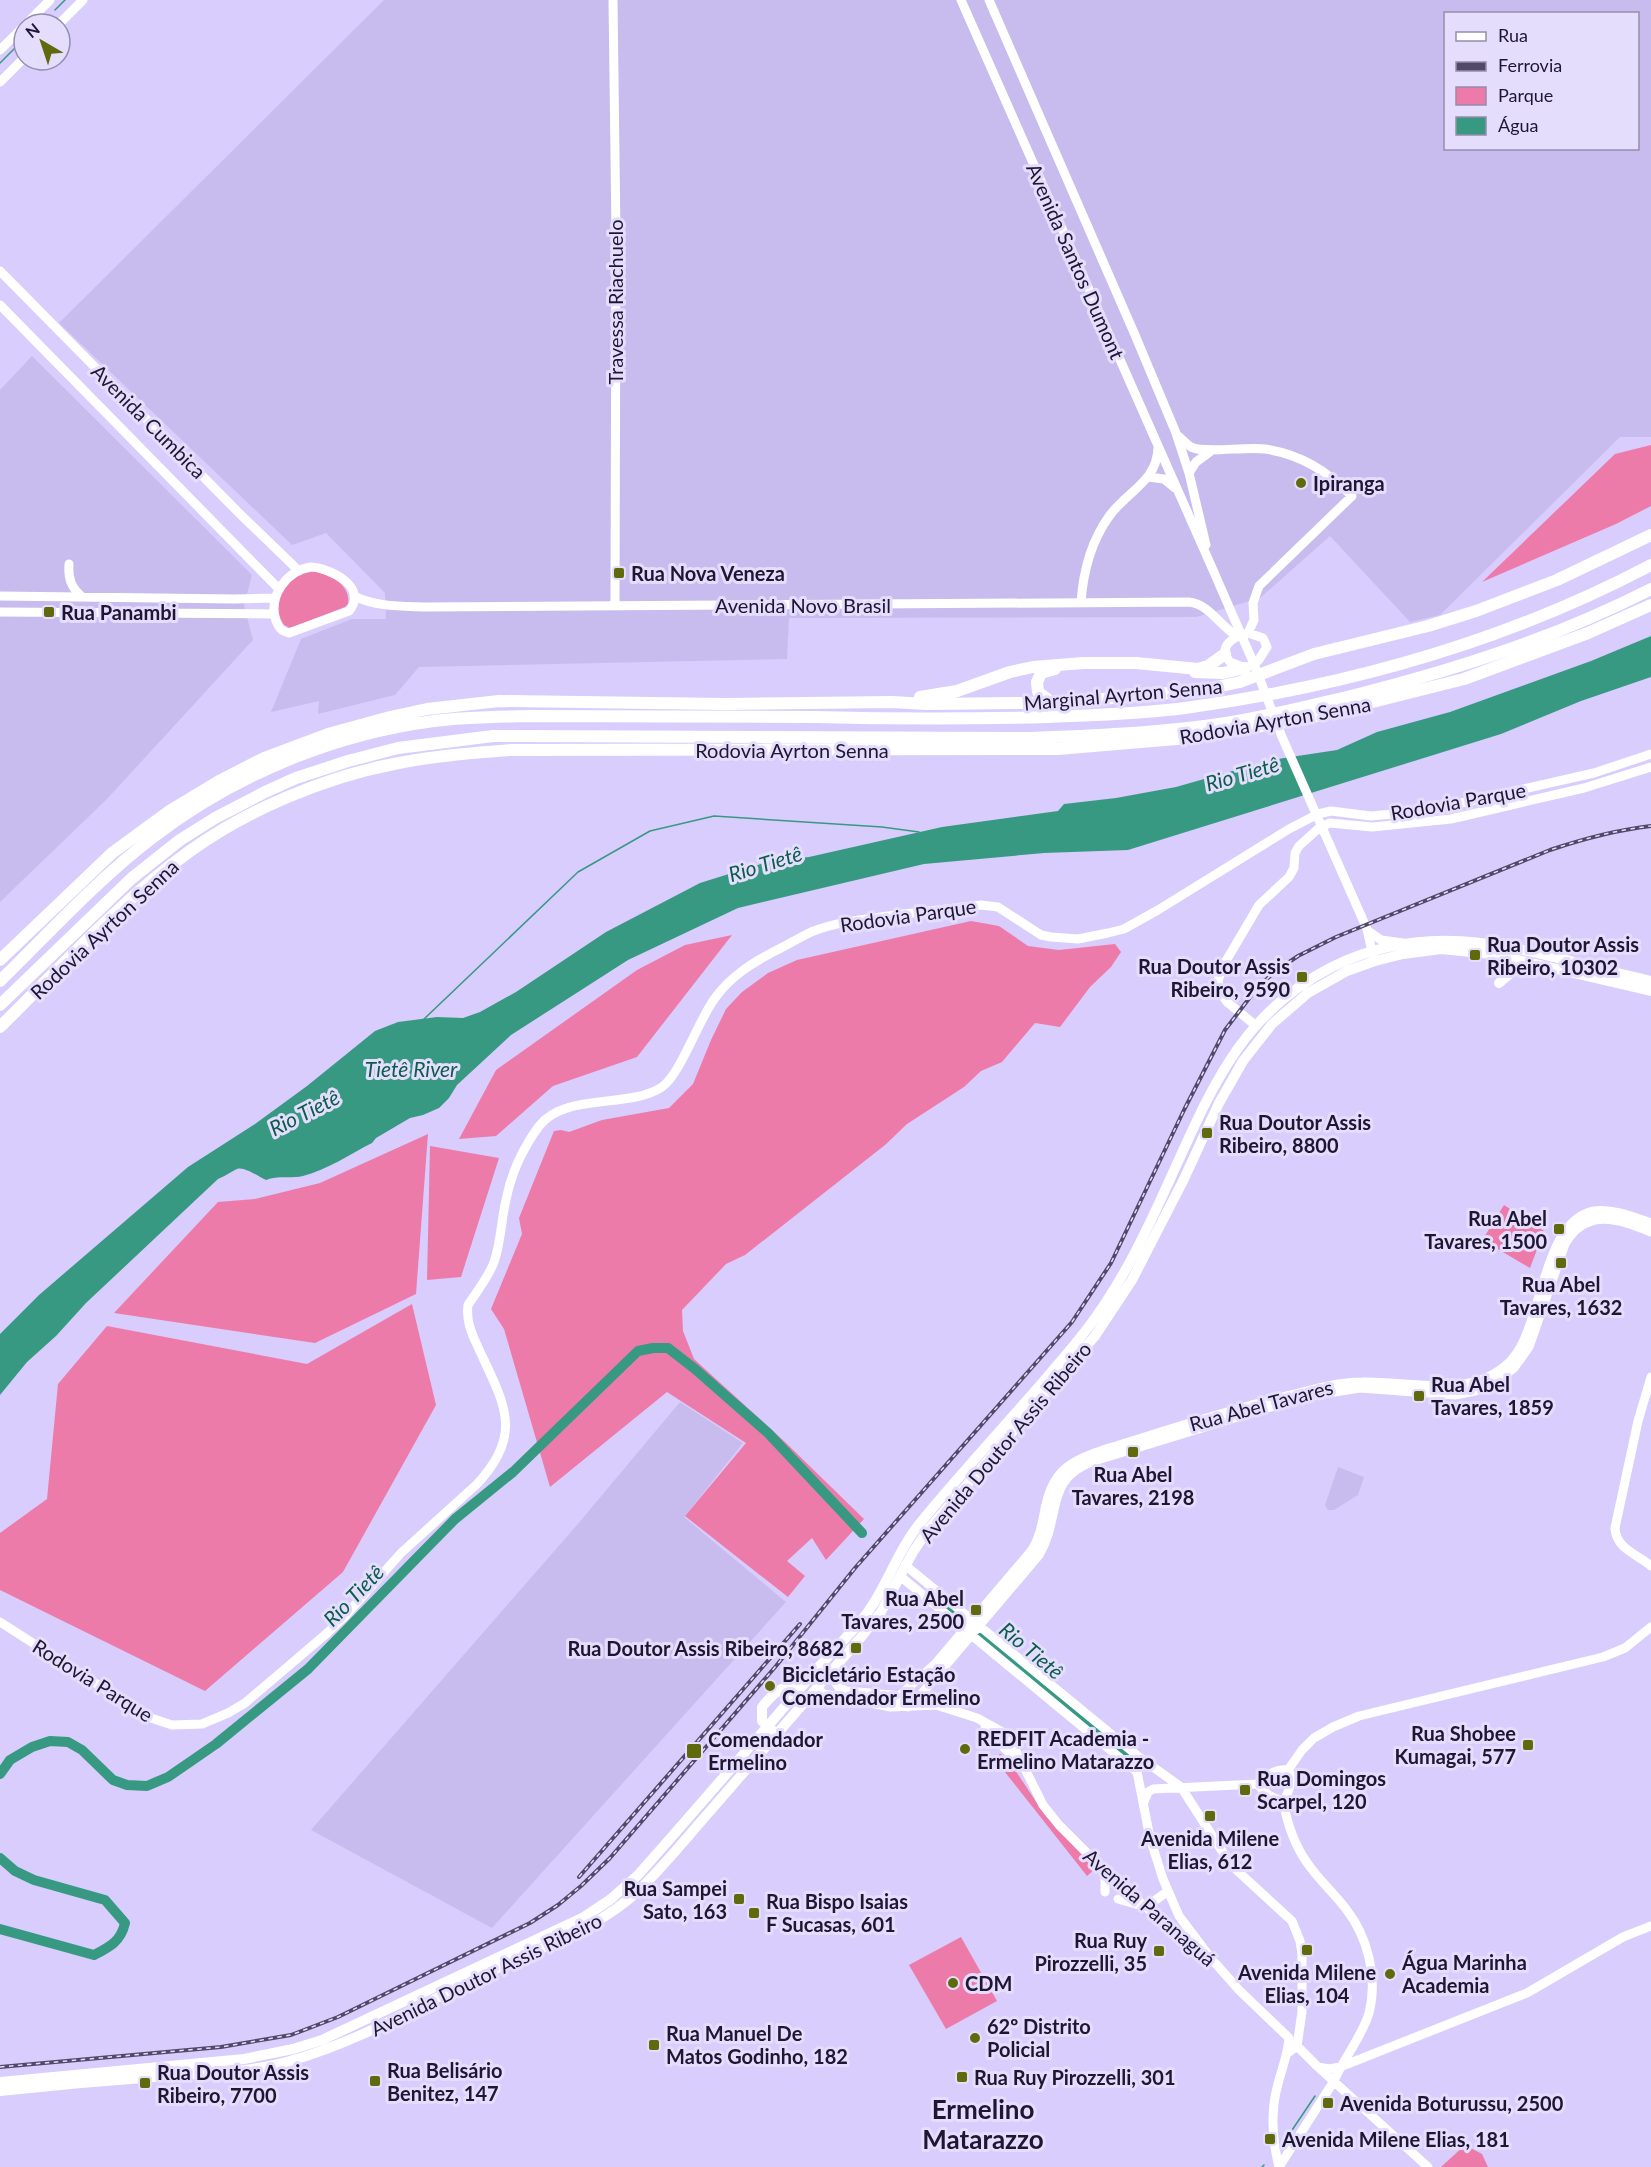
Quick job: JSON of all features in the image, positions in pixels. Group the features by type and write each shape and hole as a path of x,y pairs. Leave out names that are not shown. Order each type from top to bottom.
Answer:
{"highway":[{"name":"Marginal Ayrton Senna","path":"635,702 937,704 1050,701 1202,690 1240,682 1314,654 1428,626 1476,611 1557,580 1651,535"},
{"name":"Rodovia Ayrton Senna","path":"0,981 126,860 174,821 237,783 310,752 399,728 434,721 529,716 982,719 1115,714 1183,708 1340,680 1446,652 1564,606 1651,565"},
{"name":"Rodovia Ayrton Senna","path":"0,1005 132,878 180,840 215,818 265,792 327,768 368,756 407,747 493,736 1031,738 1112,735 1225,723 1325,702 1450,670 1519,646 1618,606 1651,589"},
{"name":"Rodovia Ayrton Senna","path":"0,1027 126,904 192,849 280,801 337,780 392,764 511,750 1058,749 1188,738 1305,719 1464,679 1588,633 1651,605"},
{"path":"892,702 957,691 1010,672 1033,667 1083,663 1136,663 1198,669 1208,666 1225,651"},
{"path":"1050,701 1038,692 1036,686 1041,674 1050,670 1115,666 1150,667 1208,674 1245,668"},
{"path":"0,960 112,853 198,793 279,752 355,726 427,709 499,701 635,702 661,708 806,717"}],"main road":[{"name":"Avenida Doutor Assis Ribeiro","path":"0,2082 281,2063 326,2050 589,1926 638,1891 678,1849 881,1612 900,1576 904,1544 923,1518 1082,1336 1108,1299 1129,1264 1216,1082 1253,1023 1308,980 1333,967 1408,943 1460,940 1651,991"},
{"name":"Avenida Doutor Assis Ribeiro","path":"0,2091 211,2074 246,2064 322,2040 584,1917 611,1899 639,1875 866,1615 900,1562 1080,1355 1114,1310 1132,1280 1183,1181 1219,1103 1257,1040 1286,1010 1324,982 1373,956 1441,950 1514,954 1651,981"},
{"path":"1499,983 1513,971 1514,954"},
{"path":"1216,1082 1219,1103"},
{"path":"817,1689 819,1667"},
{"path":"777,1734 762,1721 761,1709 780,1688 802,1686"}],"street":[{"path":"38,12 50,0"},
{"path":"71,12 83,0"},
{"name":"Travessa Riachuelo","path":"613,0 615,605"},
{"name":"Avenida Santos Dumont","path":"961,0 1178,491 1196,522"},
{"name":"Avenida Santos Dumont","path":"989,0 1176,433 1189,473 1196,522"},
{"path":"0,50 12,38"},
{"path":"0,82 12,70"},
{"name":"Avenida Cumbica","path":"0,271 299,571"},
{"name":"Avenida Cumbica","path":"0,305 276,593"},
{"path":"1176,433 1192,447 1211,451 1256,448 1281,452 1298,458 1323,470 1352,496 1263,581 1255,592 1254,620 1248,633"},
{"path":"1081,603 1089,557 1102,528 1121,503 1148,477 1157,462 1158,446"},
{"path":"1189,473 1196,462 1211,451"},
{"path":"1148,477 1164,479 1178,491"},
{"path":"1196,522 1213,570 1282,737 1368,930 1373,956"},
{"path":"69,564 69,579 82,597"},
{"path":"311,567 332,572 347,582 354,596 349,610 289,633 280,629 274,614 276,593 299,571 311,567"},
{"path":"0,596 82,597 276,593"},
{"name":"Avenida Novo Brasil","path":"354,596 366,602 385,605 426,607 1190,602 1208,609 1214,618 1237,636"},
{"name":"Avenida Novo Brasil","path":"349,610 385,605"},
{"path":"1214,618 1230,662 1245,668 1255,664 1263,656 1267,647 1254,611"},
{"path":"0,612 274,614"},
{"path":"1225,651 1237,636 1254,633 1264,639"},
{"name":"Rodovia Parque","path":"0,1622 148,1717 172,1725 202,1724 228,1713 286,1670 345,1616 401,1553 487,1474 500,1453 506,1431 504,1407 472,1334 467,1314 468,1305 494,1262 512,1176 538,1128 557,1112 575,1106 642,1094 664,1086 675,1072 715,998 733,978 751,964 810,933 836,924 981,905 998,907 1041,935 1078,939 1108,933 1124,928 1158,910 1279,835 1318,814 1331,811 1371,816 1426,811 1594,773 1651,754"},
{"path":"1253,1023 1227,1002 1218,987 1223,966 1259,905 1289,877 1294,868 1295,853 1299,846 1320,827 1330,823 1372,827 1451,819 1584,788 1651,767"},
{"path":"1368,930 1382,941 1408,943"},
{"name":"Rua Abel Tavares","path":"972,1628 1032,1550 1040,1533 1053,1481 1077,1460 1186,1425 1324,1386 1361,1382 1456,1385 1479,1381 1498,1371 1518,1352 1555,1249 1568,1228 1580,1217 1594,1211 1620,1213 1651,1223"},
{"name":"Rua Abel Tavares","path":"908,1707 918,1698 932,1674 1040,1555 1048,1538 1059,1488 1067,1476 1079,1467 1266,1408 1321,1394 1368,1388 1455,1395 1484,1388 1507,1375 1529,1347 1565,1244 1573,1233 1590,1222 1607,1219 1631,1224 1651,1232"},
{"path":"1651,1377 1628,1464 1616,1536 1622,1545 1651,1566"},
{"path":"900,1562 1137,1772"},
{"path":"900,1576 972,1628 1180,1787 1231,1865 1287,1916 1297,1932 1302,1954 1303,1974 1300,2036 1297,2046 1288,2053"},
{"path":"1288,1770 1314,1738 1359,1716 1589,1660 1625,1648 1651,1627"},
{"name":"Avenida Paranaguá","path":"830,1674 843,1690 918,1698 964,1713 982,1722 1001,1739 1024,1768 1049,1813 1106,1871 1177,1934 1216,1964 1239,1990 1289,2038"},
{"name":"Rua Abel Tavares","path":"891,1707 899,1696 932,1674"},
{"name":"Avenida Paranaguá","path":"817,1689 824,1694 891,1707 936,1705"},
{"path":"1139,1757 1137,1772 1143,1804 1155,1854 1168,1891 1179,1916 1216,1964"},
{"path":"1258,1784 1260,1780 1269,1775 1283,1769 1288,1770"},
{"path":"1283,1800 1286,1798 1291,1779 1291,1773 1288,1770"},
{"path":"1143,1804 1146,1794 1153,1789 1258,1784"},
{"path":"1258,1784 1261,1790 1278,1800 1283,1800"},
{"path":"1279,2167 1349,2056 1369,2013 1373,1988 1367,1951 1354,1920 1309,1866 1300,1851 1287,1821 1283,1800"},
{"path":"1105,1892 1106,1871"},
{"path":"1118,1899 1146,1907 1168,1891"},
{"path":"1318,2067 1329,2069 1340,2067 1527,1992 1623,1937 1651,1926"},
{"path":"1279,2167 1273,2138 1273,2112 1279,2081 1288,2053 1289,2038 1300,2036"},
{"path":"1297,2046 1428,2167"}],"shaded area":[{"path":"384,0 1651,0 1651,437 1620,437 1440,615 1410,622 1330,536 1260,598 1196,617 789,618 787,659 419,667 395,695 318,714 319,701 271,712 301,639 352,619 386,619 385,593 326,533 292,545 59,323"},
{"path":"32,356 252,575 244,606 253,640 107,799 0,902 0,390"},
{"path":"680,1402 743,1443 684,1517 786,1602 492,1928 311,1830 577,1525"},
{"path":"1338,1467 1364,1477 1358,1495 1334,1510 1328,1510 1325,1505"}],"green space":[{"path":"1651,445 1651,506 1616,524 1482,582 1615,454"},
{"path":"322,571 344,588 348,604 290,628 284,625 280,618 278,602 288,581 302,572"},
{"path":"971,921 999,926 1028,946 1059,950 1115,944 1121,952 1111,967 1090,987 1060,1027 1035,1023 1002,1062 981,1071 964,1087 907,1124 885,1145 745,1255 726,1264 682,1310 683,1331 694,1359 785,1442 864,1519 826,1560 812,1538 787,1561 805,1576 788,1597 685,1516 746,1443 667,1392 550,1487 504,1329 491,1309 522,1234 519,1218 554,1131 569,1132 602,1120 669,1108 693,1084 726,1009 742,992 768,973 797,960"},
{"path":"732,935 637,1057 553,1086 496,1136 459,1139 496,1070 637,970 685,945"},
{"path":"428,1134 416,1294 315,1343 114,1313 218,1202 255,1199 320,1183"},
{"path":"430,1146 499,1158 461,1277 427,1280"},
{"path":"1504,1205 1544,1231 1530,1268 1491,1245 1489,1240 1483,1239"},
{"path":"412,1304 436,1405 343,1572 205,1691 0,1590 0,1533 47,1499 58,1384 107,1326 307,1364"},
{"path":"1001,1754 1011,1764 1045,1815 1095,1869 1087,1876 997,1762 998,1755"},
{"name":"CDM","path":"961,1937 997,2001 946,2029 909,1965"},
{"path":"1465,2145 1482,2154 1488,2167 1441,2167"}],"water":[{"name":"Tietê River","path":"1651,636 1651,677 1581,701 1501,734 1128,850 1044,853 924,864 738,908 628,960 511,1035 457,1085 439,1108 410,1118 376,1138 372,1143 321,1170 298,1177 266,1180 240,1168 218,1179 86,1303 56,1336 27,1362 0,1395 0,1334 39,1295 188,1167 255,1124 307,1086 375,1031 398,1022 437,1017 463,1018 480,1012 516,992 606,932 700,883 770,861 809,857 942,827 1058,811 1064,804 1116,798 1176,787 1271,760 1337,750 1377,732 1450,712 1591,661"}],"waterway":[{"path":"55,10 65,0"},
{"path":"0,63 12,51"},
{"path":"423,1020 578,872 650,831 714,816 882,827 919,832"},
{"name":"Rio Tietê","path":"0,1774 10,1760 32,1747 50,1741 68,1742 82,1750 113,1780 127,1785 147,1786 168,1777 216,1744 308,1669 455,1519 513,1472 638,1351 668,1348 695,1369 768,1433 862,1533"},
{"name":"Rio Tietê","path":"937,1597 1128,1756"},
{"name":"Rio Tietê","path":"0,1858 15,1871 34,1880 105,1900 125,1923 114,1943 94,1955 0,1929"},
{"path":"1282,2145 1315,2096"}],"railway":[{"path":"0,2067 221,2047 291,2035 338,2017 530,1923 558,1905 610,1858 776,1666 855,1568 1072,1322 1111,1263 1225,1030 1254,992 1273,973 1298,956 1336,937 1550,850 1600,835 1651,826"},
{"path":"579,1877 800,1624"}],"place":[{"name":"Ipiranga","path":"1301,483"},
{"name":"Rua Nova Veneza","path":"619,573"},
{"name":"Rua Panambi","path":"49,612"},
{"name":"Rua Doutor Assis Ribeiro, 10302","path":"1475,955"},
{"name":"Rua Doutor Assis Ribeiro, 9590","path":"1302,977"},
{"name":"Rua Doutor Assis Ribeiro, 8800","path":"1207,1133"},
{"name":"Rua Abel Tavares, 1500","path":"1559,1229"},
{"name":"Rua Abel Tavares, 1632","path":"1561,1263"},
{"name":"Rua Abel Tavares, 1859","path":"1419,1396"},
{"name":"Rua Abel Tavares, 2198","path":"1133,1452"},
{"name":"Rua Abel Tavares, 2500","path":"976,1610"},
{"name":"Rua Doutor Assis Ribeiro, 8682","path":"856,1648"},
{"name":"Bicicletário Estação Comendador Ermelino","path":"770,1686"},
{"name":"Rua Shobee Kumagai, 577","path":"1528,1745"},
{"name":"REDFIT Academia - Ermelino Matarazzo","path":"965,1749"},
{"name":"Comendador Ermelino","path":"694,1751"},
{"name":"Rua Domingos Scarpel, 120","path":"1245,1790"},
{"name":"Avenida Milene Elias, 612","path":"1210,1816"},
{"name":"Rua Sampei Sato, 163","path":"739,1899"},
{"name":"Rua Bispo Isaias F Sucasas, 601","path":"754,1913"},
{"name":"Avenida Milene Elias, 104","path":"1307,1950"},
{"name":"Rua Ruy Pirozzelli, 35","path":"1159,1951"},
{"name":"Água Marinha Academia","path":"1390,1974"},
{"name":"CDM","path":"953,1983"},
{"name":"62º Distrito Policial","path":"975,2038"},
{"name":"Rua Manuel De Matos Godinho, 182","path":"654,2045"},
{"name":"Rua Ruy Pirozzelli, 301","path":"962,2077"},
{"name":"Rua Belisário Benitez, 147","path":"375,2081"},
{"name":"Rua Doutor Assis Ribeiro, 7700","path":"145,2083"},
{"name":"Avenida Boturussu, 2500","path":"1328,2103"},
{"name":"Avenida Milene Elias, 181","path":"1270,2139"}],"district":[{"name":"Ermelino Matarazzo","path":"983,2124"}]}
